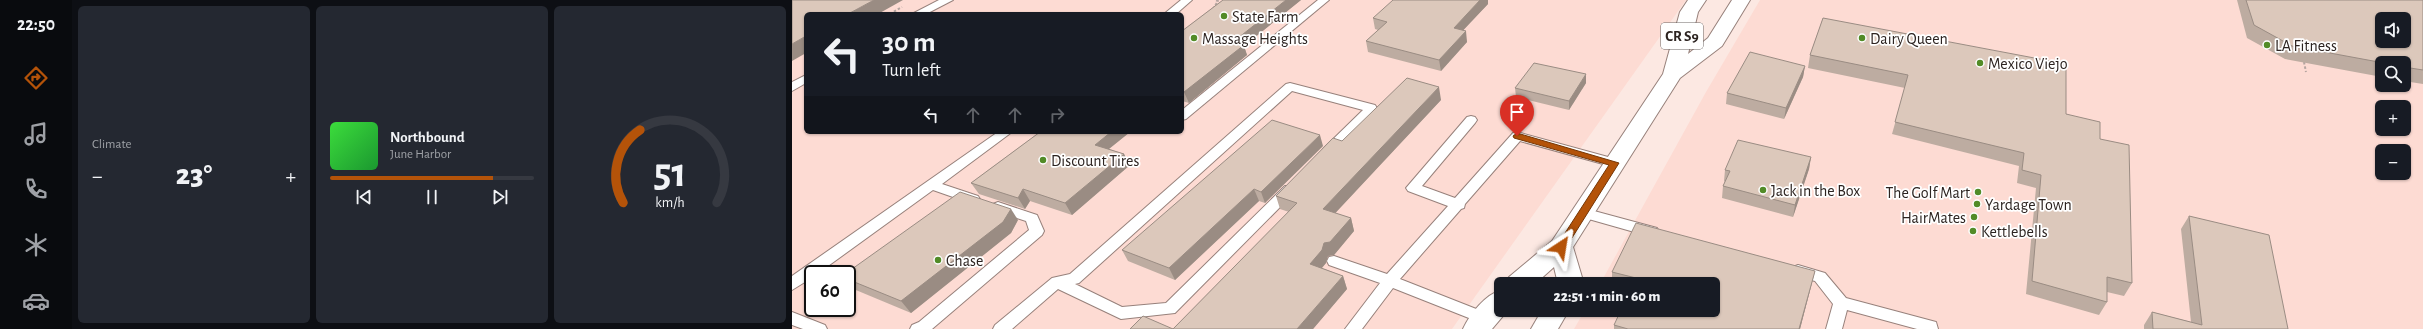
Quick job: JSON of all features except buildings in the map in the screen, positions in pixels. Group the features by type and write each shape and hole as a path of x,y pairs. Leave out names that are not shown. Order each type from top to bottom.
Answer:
{"main road":[{"name":"CR S9","path":"1526,277 1561,247 1673,74 1689,12 1697,0"},
{"path":"1673,74 1715,42 1741,0"},
{"path":"1561,247 1569,277"},
{"path":"1544,329 1552,317"}],"lane":[{"path":"921,12 948,0"},
{"path":"1172,12 1188,0"},
{"path":"1184,114 1324,0"},
{"path":"792,87 804,79"},
{"path":"1001,329 1057,282 1074,279 1290,87 1372,108 1315,164"},
{"path":"1459,205 1413,188 1471,120"},
{"path":"792,284 1003,134"},
{"path":"1353,329 1390,281 1459,205 1517,136 1614,163"},
{"path":"1057,282 1121,313 1170,309 1299,180"},
{"path":"918,329 925,326 1036,231 1032,218 931,185"},
{"path":"1583,213 1669,236"},
{"path":"1334,261 1487,316"},
{"path":"1782,267 1820,277 1841,303 1930,326 1930,329"},
{"path":"1834,329 1841,303"},
{"path":"792,318 819,329"}],"path":[{"path":"1212,10 1218,1 1214,0"},
{"path":"2304,62 2306,72"}],"shaded area":[{"path":"792,0 1686,0 1452,329 792,329"},
{"path":"1760,0 2423,0 2423,329 1574,329 1581,317 1720,317 1720,277 1604,277 1706,92"}],"place":[{"name":"State Farm","path":"1224,16"},
{"name":"Massage Heights","path":"1194,38"},
{"name":"Dairy Queen","path":"1862,38"},
{"name":"LA Fitness","path":"2267,45"},
{"name":"Mexico Viejo","path":"1980,63"},
{"name":"Discount Tires","path":"1043,160"},
{"name":"Jack in the Box","path":"1763,190"},
{"name":"The Golf Mart","path":"1978,192"},
{"name":"Yardage Town","path":"1977,204"},
{"name":"HairMates","path":"1974,217"},
{"name":"Kettlebells","path":"1973,231"},
{"name":"Chase","path":"938,260"}],"route":[{"path":"1517,136 1614,163 1600,188 1561,247"}]}
